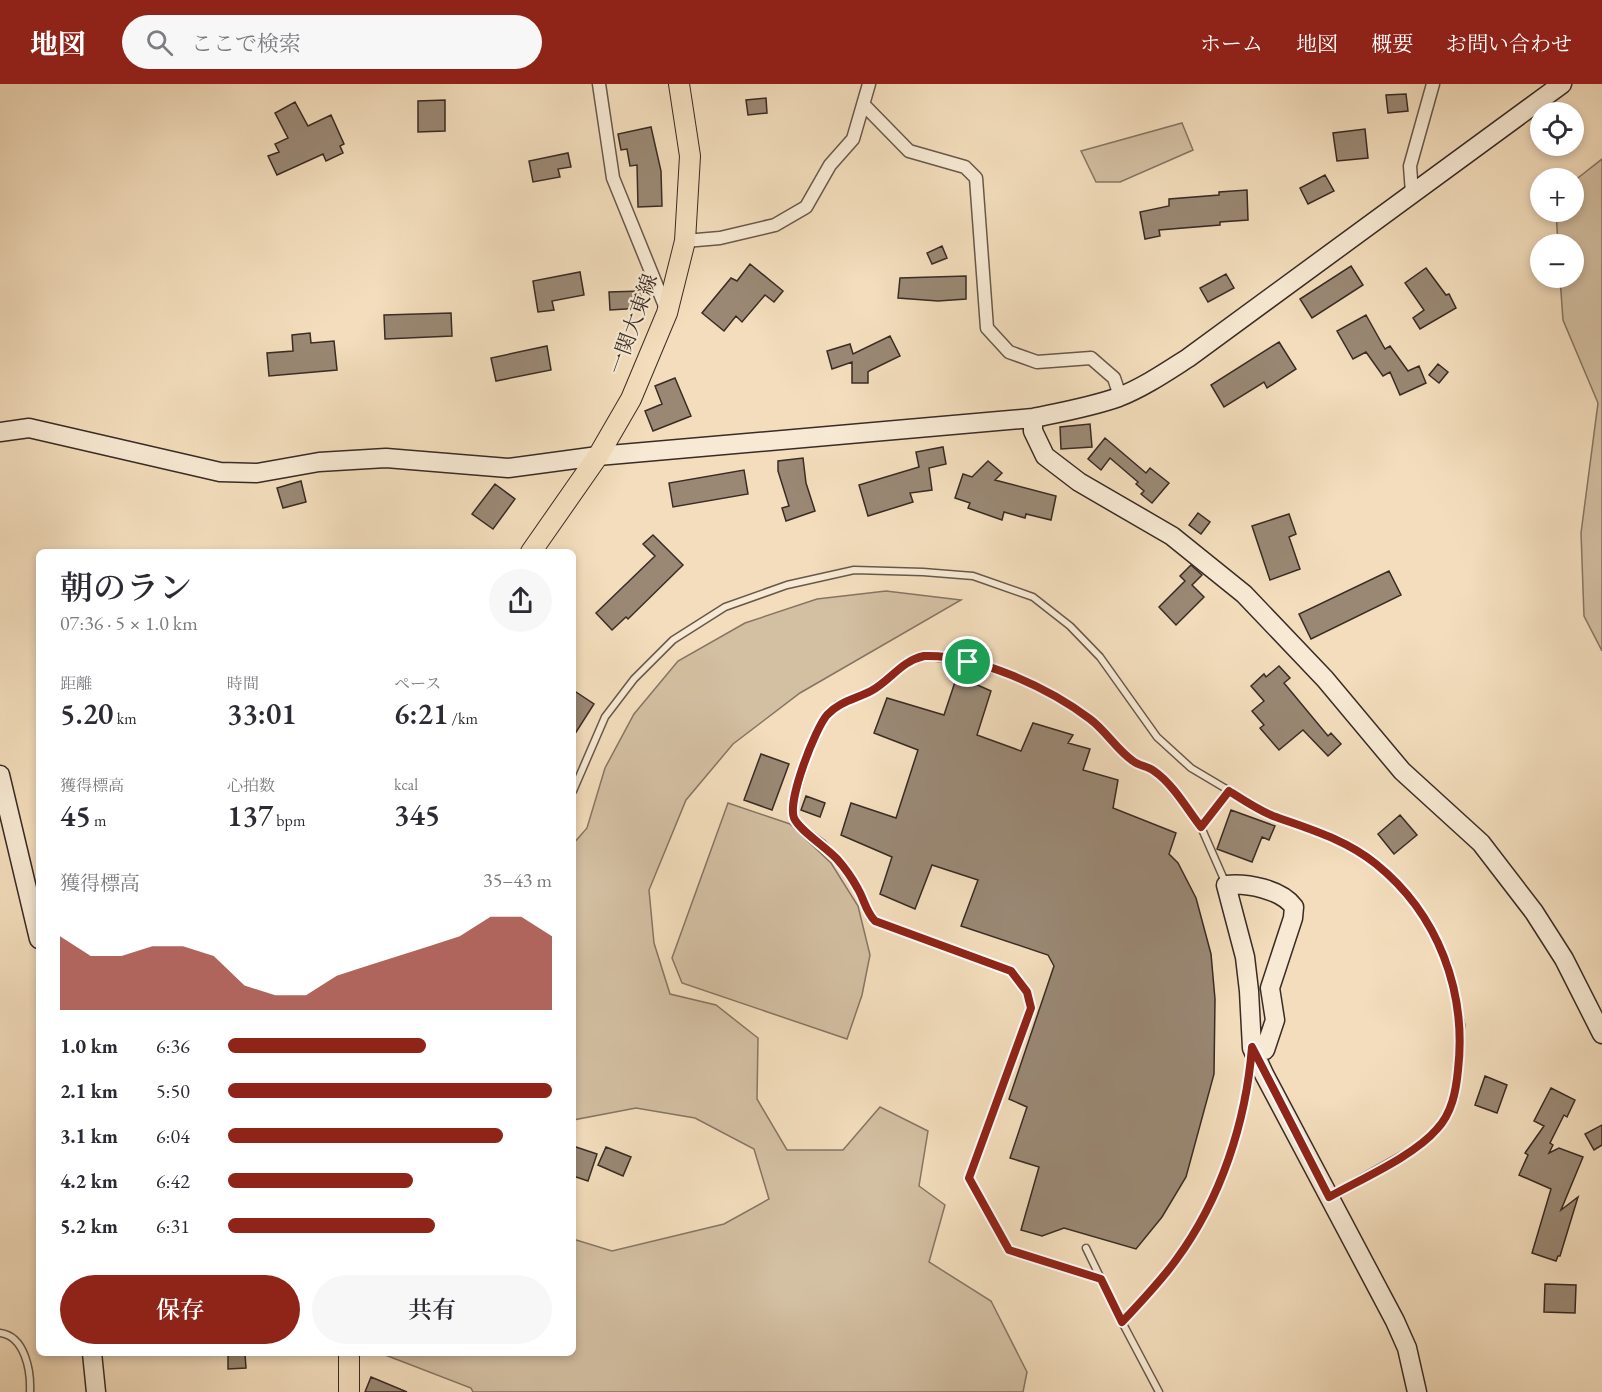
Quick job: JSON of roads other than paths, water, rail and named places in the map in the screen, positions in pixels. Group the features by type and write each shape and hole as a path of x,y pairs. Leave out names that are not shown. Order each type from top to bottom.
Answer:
{"main road":[{"name":"一関大東線","path":"533,549 598,456 631,399 667,313 685,241 690,156 679,84"},
{"path":"349,1356 349,1392"}],"street":[{"path":"599,84 613,178 667,313"},
{"path":"685,241 720,238 775,225 806,207 830,165 853,139 869,84"},
{"path":"1412,193 1410,166 1433,84"},
{"path":"0,432 29,429 220,472 248,473 319,462 386,458 507,468 598,456 1033,418 1081,408 1120,396 1152,381 1188,358 1562,84"},
{"path":"863,104 909,151 965,167 976,178 987,328 1009,352 1037,362 1091,358 1114,378 1120,396"},
{"path":"1033,418 1033,431 1045,456 1079,482 1172,536 1244,594 1325,679 1402,771 1481,843 1534,912 1558,950 1602,1034"},
{"path":"0,775 36,926"},
{"path":"1252,1047 1265,1050 1275,1020 1270,988 1293,918 1294,907 1288,899 1255,887 1242,884 1226,885 1245,957 1252,1047 1395,1321 1407,1348 1417,1392"},
{"path":"92,1356 96,1392"}],"lane":[{"path":"576,784 605,717 634,679 673,640 725,608 787,585 854,570 973,576 1033,597 1070,626 1100,657 1157,736 1191,768 1270,815 1320,831 1343,842 1374,862 1401,886 1432,929 1448,964 1461,1025 1455,1097 1438,1129 1415,1149 1329,1197"},
{"path":"1101,1279 1009,1250 969,1178 1031,1008 1024,987 1011,971 875,921 870,917 858,888 847,871 822,843 799,826 794,817 792,807 807,753 826,716 837,705 872,690 913,659 934,656 968,662 1007,674 1046,691 1084,715 1133,762 1154,770 1201,827 1226,885"},
{"path":"1201,827 1229,791"},
{"path":"1122,1322 1177,1259 1202,1219 1224,1172 1237,1134 1249,1085 1252,1047"},
{"path":"1086,1248 1159,1392"},
{"path":"0,1333 18,1341 31,1373 30,1392"}]}
